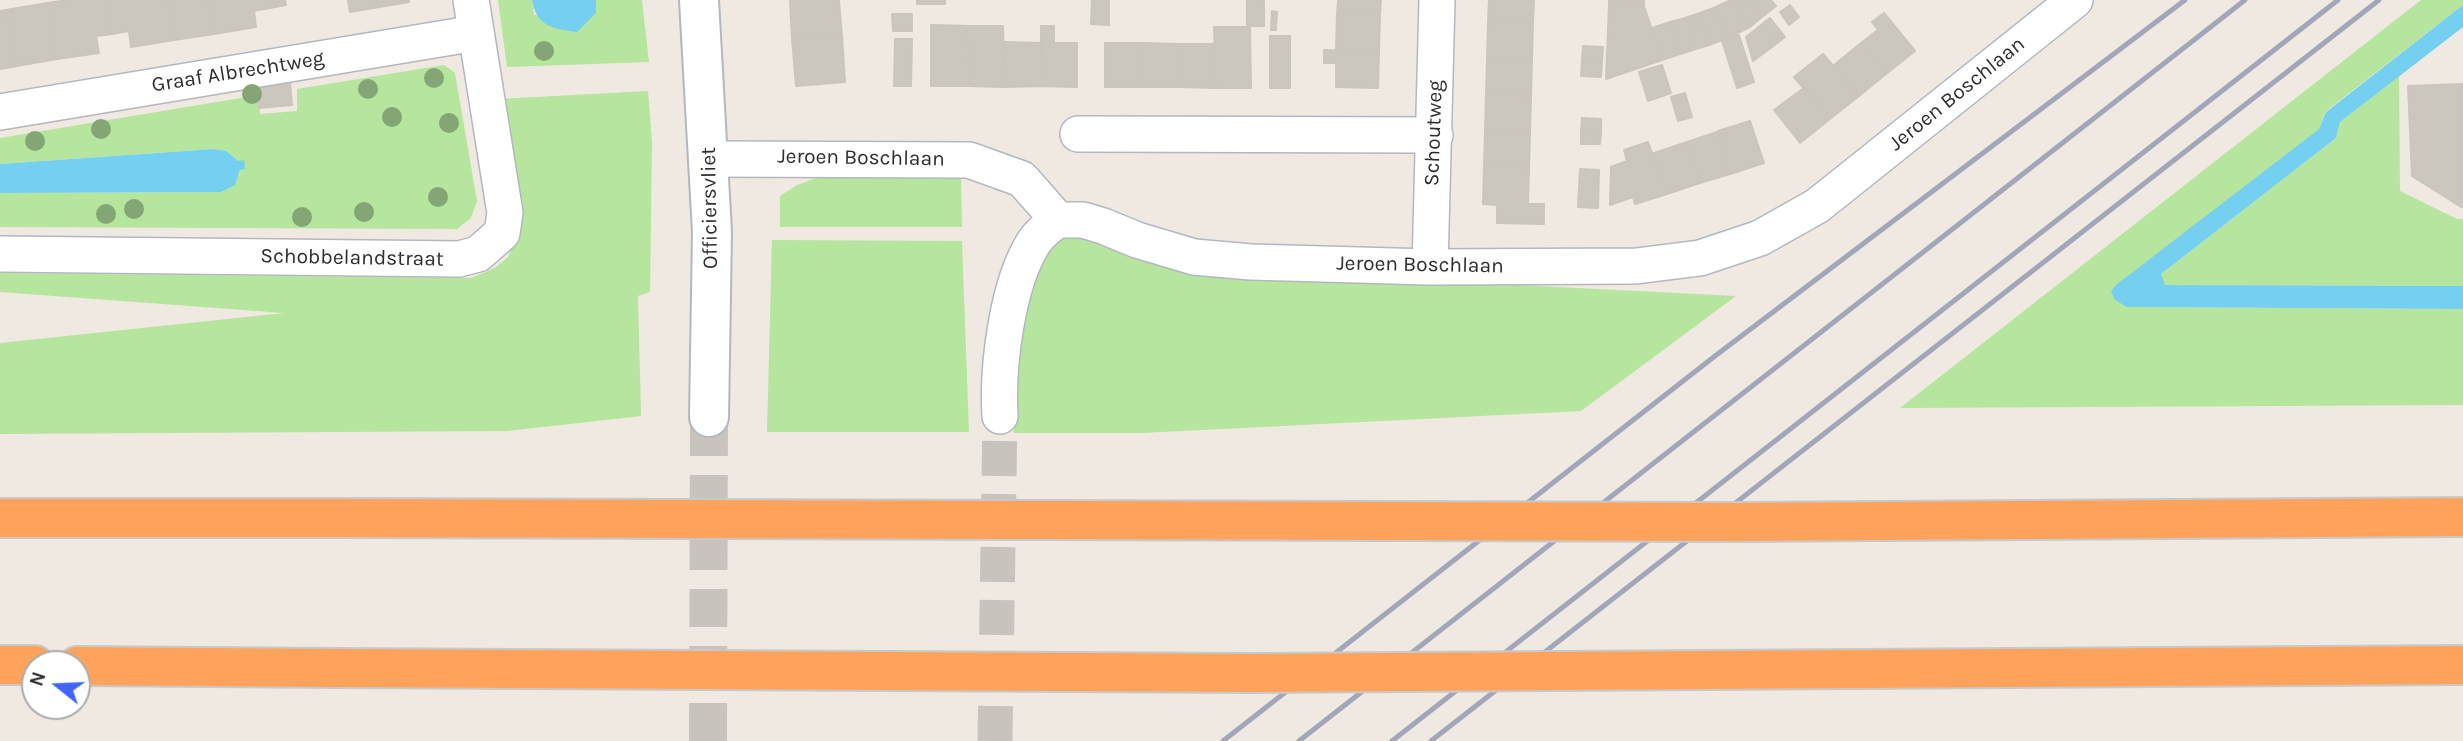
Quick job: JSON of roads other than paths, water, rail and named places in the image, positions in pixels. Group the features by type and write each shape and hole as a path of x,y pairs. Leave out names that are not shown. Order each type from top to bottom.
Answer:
{"highway":[{"path":"0,518 1738,522 2463,517"},
{"path":"0,665 21,665"},
{"path":"91,666 1266,673 2463,665"}],"main road":[{"name":"Officiersvliet","path":"699,0 710,159 709,417"}],"street":[{"name":"Schoutweg","path":"1430,267 1437,0"},
{"name":"Jeroen Boschlaan","path":"710,159 969,160 1022,179 1058,220 1083,220 1194,257 1430,267 1636,266 1700,258 1760,238 1817,206 2075,0"},
{"name":"Graaf Albrechtweg","path":"0,112 474,16"},
{"name":"Schobbelandstraat","path":"0,254 459,260 478,254 502,233 505,213 474,16"},
{"path":"1078,134 1435,135"},
{"path":"1000,416 1002,340 1011,307 1033,243 1058,220"}],"water":[{"path":"532,0 596,0 596,13 577,32 560,29 547,25 537,16"},
{"path":"2463,5 2463,27 2340,122 2336,138 2161,274 2165,285 2463,286 2463,309 2127,307 2115,300 2111,291 2116,285 2319,129 2326,112"},
{"path":"214,149 226,151 238,161 244,160 245,169 240,170 235,185 221,192 0,193 0,164"}],"tunnel":[{"path":"995,741 1000,416"},
{"path":"708,741 709,417"}],"railway":[{"path":"1223,741 1715,356 2185,0"},
{"path":"1299,741 2245,0"},
{"path":"1392,741 2338,0"},
{"path":"1431,741 2379,0"}]}
